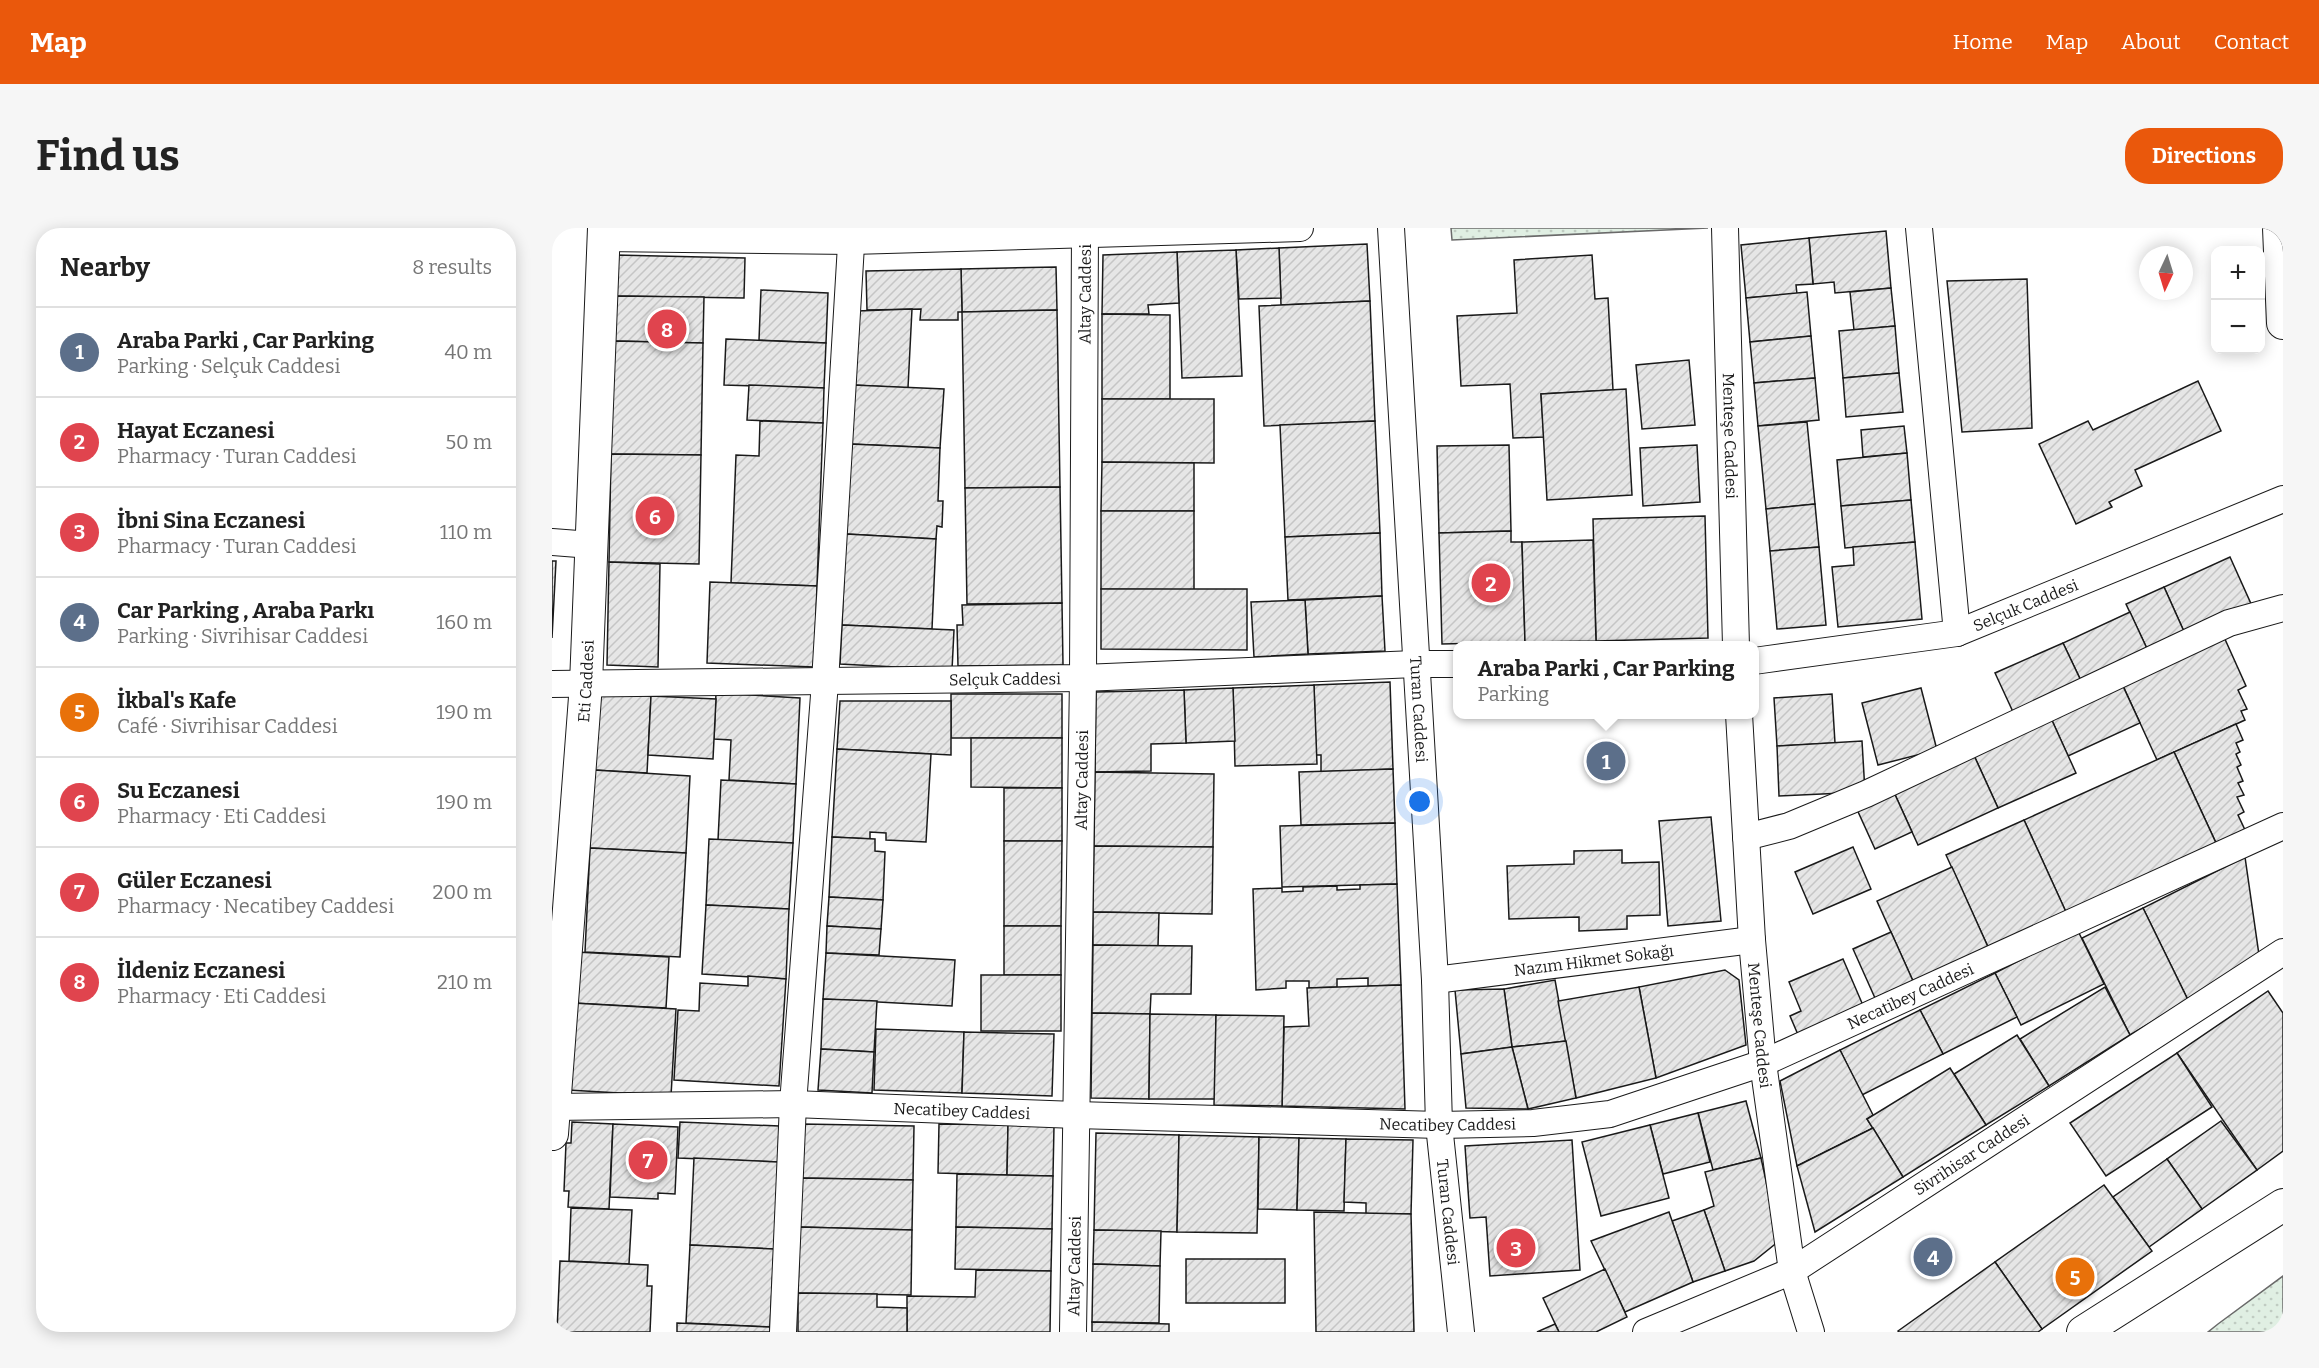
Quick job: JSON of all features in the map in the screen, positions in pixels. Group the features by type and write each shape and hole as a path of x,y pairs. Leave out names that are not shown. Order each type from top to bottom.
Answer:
{"street":[{"path":"603,233 852,235 1300,228"},
{"name":"Turan Caddesi","path":"1391,228 1435,980 1439,1125 1461,1332"},
{"name":"Menteşe Caddesi","path":"1725,228 1736,641"},
{"path":"1919,228 1957,633"},
{"path":"2279,228 2283,323"},
{"name":"Altay Caddesi","path":"1073,1332 1083,678 1085,230"},
{"name":"Eti Caddesi","path":"552,1116 586,684 603,233"},
{"path":"783,1332 793,1104 825,682 852,235"},
{"name":"Selçuk Caddesi","path":"1759,660 1957,633 2283,500"},
{"path":"552,542 591,544"},
{"path":"1746,837 1789,826 1866,794 2229,623 2283,608"},
{"name":"Selçuk Caddesi","path":"552,684 1083,678 1453,664"},
{"name":"Menteşe Caddesi","path":"1739,719 1752,940 1762,1063 1792,1271 1811,1332"},
{"name":"Necatibey Caddesi","path":"552,1116 793,1104 1439,1125 1533,1123 1610,1114 1762,1063 2283,826"},
{"name":"Nazım Hikmet Sokağı","path":"1435,980 1752,940"},
{"name":"Sivrihisar Caddesi","path":"1646,1332 1792,1271 2283,952"},
{"path":"2083,1332 2283,1205"}],"green space":[{"path":"1451,228 1708,228 1452,240"},
{"path":"2283,1276 2283,1332 2208,1332 2218,1324"}],"building":[{"path":"1886,231 1891,288 1835,293 1834,282 1813,284 1809,238"},
{"path":"1809,238 1813,284 1796,285 1797,294 1746,298 1741,245"},
{"path":"1367,244 1370,301 1281,305 1279,248"},
{"path":"1279,248 1281,298 1239,299 1236,250"},
{"path":"1236,250 1242,376 1182,378 1177,252"},
{"path":"1177,252 1179,303 1148,305 1149,314 1102,314 1103,255"},
{"path":"615,255 745,258 744,298 614,296"},
{"path":"1592,255 1595,299 1608,298 1613,390 1541,394 1544,437 1513,438 1510,384 1461,386 1457,316 1517,313 1514,260"},
{"path":"1056,267 1057,310 962,312 961,269"},
{"path":"961,269 962,312 958,312 958,320 920,320 921,309 867,310 866,271"},
{"path":"2027,279 2032,428 1962,432 1947,281"},
{"path":"1891,288 1895,326 1854,330 1850,292"},
{"path":"761,290 828,293 826,343 759,340"},
{"path":"1807,292 1811,336 1750,342 1746,298"},
{"path":"614,296 704,297 703,343 614,341"},
{"path":"1370,301 1375,421 1264,426 1259,306"},
{"path":"912,309 908,388 853,385 857,311"},
{"path":"1057,310 1060,487 965,488 962,312"},
{"path":"1102,314 1170,315 1170,399 1102,399"},
{"path":"1895,326 1899,373 1843,378 1839,331"},
{"path":"1811,336 1815,378 1754,383 1750,342"},
{"path":"726,339 826,343 824,388 724,385"},
{"path":"614,341 703,343 701,455 611,454"},
{"path":"1689,360 1695,425 1642,429 1636,365"},
{"path":"1899,373 1903,412 1846,417 1843,378"},
{"path":"1815,378 1819,420 1758,426 1754,383"},
{"path":"2198,381 2221,431 2135,470 2142,486 2109,502 2112,507 2076,524 2039,444 2088,421 2093,430"},
{"path":"749,385 824,388 823,423 747,420"},
{"path":"853,385 944,389 940,448 850,444"},
{"path":"1626,389 1632,495 1547,500 1541,394"},
{"path":"1102,399 1214,399 1214,463 1102,462"},
{"path":"760,421 823,423 817,586 731,583 736,455 759,456"},
{"path":"1375,421 1380,533 1285,537 1280,425"},
{"path":"1807,422 1815,504 1766,509 1758,426"},
{"path":"1904,426 1907,453 1863,457 1861,430"},
{"path":"850,444 940,448 938,501 943,501 942,527 937,526 936,539 846,534"},
{"path":"1509,445 1511,531 1439,533 1437,446"},
{"path":"1697,445 1700,502 1643,506 1640,448"},
{"path":"1907,453 1911,500 1841,506 1837,460"},
{"path":"611,454 701,455 699,564 609,562"},
{"path":"1102,462 1194,463 1194,511 1101,511"},
{"path":"1060,487 1062,603 967,604 965,488"},
{"path":"1911,500 1915,542 1845,548 1841,506"},
{"path":"1815,504 1819,547 1770,551 1766,509"},
{"path":"1101,511 1194,511 1194,590 1101,589"},
{"path":"1705,516 1708,638 1596,641 1593,519"},
{"path":"1511,531 1511,542 1522,542 1525,641 1453,641 1453,644 1442,644 1439,533"},
{"path":"1380,533 1382,596 1288,600 1285,537"},
{"path":"846,534 936,539 932,629 842,625"},
{"path":"1593,540 1596,641 1525,641 1522,542"},
{"path":"1915,542 1922,619 1838,627 1832,567 1854,565 1853,547"},
{"path":"1819,547 1826,625 1777,629 1770,551"},
{"path":"2230,557 2252,606 2186,636 2164,587"},
{"path":"552,561 556,561 552,638"},
{"path":"609,562 660,564 658,667 607,665"},
{"path":"710,582 817,586 814,667 707,663"},
{"path":"2164,587 2186,636 2149,653 2126,604"},
{"path":"1101,589 1247,589 1247,650 1101,649"},
{"path":"1382,596 1385,651 1308,654 1305,600"},
{"path":"1305,600 1308,654 1254,657 1251,602"},
{"path":"1062,603 1063,665 958,666 957,625 963,625 962,605"},
{"path":"2130,612 2149,653 2082,683 2063,643"},
{"path":"842,625 954,630 952,670 840,664"},
{"path":"2224,637 2246,686 2238,690 2247,709 2241,711 2245,720 2157,760 2119,677"},
{"path":"2063,643 2082,683 2014,714 1995,673"},
{"path":"1390,682 1393,769 1321,772 1321,755 1316,755 1314,685"},
{"path":"2122,684 2140,723 2068,756 2050,716"},
{"path":"1314,685 1317,764 1235,766 1233,688"},
{"path":"1233,688 1235,741 1186,743 1184,690"},
{"path":"1921,688 1937,750 1878,765 1862,703"},
{"path":"1184,690 1186,743 1151,744 1151,771 1095,772 1096,692"},
{"path":"598,693 651,696 647,773 594,770"},
{"path":"716,693 800,698 796,784 729,780 731,740 714,739"},
{"path":"951,694 1062,694 1062,738 951,738"},
{"path":"1832,694 1835,743 1777,746 1774,698"},
{"path":"651,696 716,699 713,759 648,755"},
{"path":"840,701 951,701 951,755 837,749"},
{"path":"2050,716 2076,773 1998,808 1972,751"},
{"path":"2236,724 2243,740 2236,743 2240,752 2236,754 2241,765 2237,767 2243,781 2238,783 2244,795 2237,797 2244,812 2238,815 2245,830 2216,843 2174,752"},
{"path":"971,738 1062,738 1062,788 971,787"},
{"path":"1862,741 1865,792 1779,796 1777,746"},
{"path":"837,749 931,754 926,842 886,840 886,833 870,832 870,839 832,837"},
{"path":"1972,751 1998,808 1918,845 1892,788"},
{"path":"2174,752 2216,843 2066,912 2024,820"},
{"path":"1393,769 1395,823 1301,825 1299,772"},
{"path":"594,770 690,776 686,853 590,848"},
{"path":"1095,772 1214,774 1213,847 1094,846"},
{"path":"721,780 796,784 793,843 718,840"},
{"path":"1004,788 1062,788 1062,841 1004,841"},
{"path":"1892,788 1912,832 1875,849 1855,805"},
{"path":"1711,817 1721,921 1668,926 1659,821"},
{"path":"2024,820 2066,912 1988,947 1946,855"},
{"path":"1395,823 1397,884 1282,887 1280,826"},
{"path":"832,837 875,839 875,851 885,852 883,900 829,897"},
{"path":"709,839 793,843 789,909 706,905"},
{"path":"1004,841 1062,841 1061,926 1004,926"},
{"path":"1094,846 1213,847 1212,914 1093,912"},
{"path":"1853,847 1871,889 1813,914 1795,872"},
{"path":"590,848 686,853 680,957 585,952"},
{"path":"1622,850 1622,863 1659,862 1660,915 1627,916 1627,929 1579,931 1579,917 1509,919 1507,866 1574,864 1574,851"},
{"path":"2245,857 2259,955 2188,1000 2143,908"},
{"path":"1952,867 1988,947 1913,981 1877,901"},
{"path":"1397,884 1401,985 1368,986 1368,978 1337,979 1337,987 1309,988 1309,981 1286,981 1286,988 1256,990 1253,889 1282,888 1282,892 1303,891 1303,887 1337,886 1337,890 1360,889 1360,885"},
{"path":"829,897 883,900 881,929 827,926"},
{"path":"706,905 789,909 786,979 702,974"},
{"path":"2143,908 2188,1000 2130,1035 2082,938"},
{"path":"1093,912 1159,913 1158,946 1093,945"},
{"path":"827,926 881,929 879,955 826,953"},
{"path":"1004,926 1061,926 1061,975 1004,975"},
{"path":"2078,931 2104,984 2021,1025 1995,973"},
{"path":"1891,932 1913,981 1875,998 1853,949"},
{"path":"1093,945 1192,946 1191,994 1151,994 1150,1014 1092,1013"},
{"path":"576,952 669,957 666,1008 573,1003"},
{"path":"826,953 955,960 952,1006 823,999"},
{"path":"1843,959 1865,1010 1799,1037 1790,1016 1801,1011 1789,982"},
{"path":"1725,970 1739,980 1746,1045 1656,1078 1639,987"},
{"path":"1995,973 2017,1017 1943,1054 1920,1010"},
{"path":"981,975 1061,975 1061,1031 981,1031"},
{"path":"748,976 786,979 779,1086 674,1080 678,1010 699,1011 700,983 748,986"},
{"path":"1555,980 1566,1041 1512,1047 1504,989"},
{"path":"1401,985 1405,1109 1282,1106 1284,1027 1309,1026 1307,988"},
{"path":"1639,987 1656,1078 1576,1098 1558,1001"},
{"path":"2105,987 2130,1035 2049,1086 2020,1039"},
{"path":"1504,989 1512,1047 1461,1054 1455,990"},
{"path":"2268,991 2283,1013 2283,1151 2257,1170 2177,1053"},
{"path":"823,999 877,1001 874,1052 821,1049"},
{"path":"573,1003 676,1009 671,1096 568,1090"},
{"path":"1920,1010 1943,1054 1862,1095 1840,1050"},
{"path":"1092,1013 1150,1014 1149,1099 1091,1098"},
{"path":"1150,1014 1216,1015 1215,1099 1149,1099"},
{"path":"1216,1015 1284,1016 1282,1106 1214,1105"},
{"path":"876,1029 964,1032 962,1093 874,1090"},
{"path":"964,1032 1054,1034 1052,1096 962,1093"},
{"path":"2017,1035 2049,1086 1986,1125 1954,1074"},
{"path":"1566,1041 1576,1098 1528,1109 1512,1047"},
{"path":"1512,1047 1528,1109 1466,1108 1461,1054"},
{"path":"821,1049 874,1052 872,1093 818,1090"},
{"path":"1840,1050 1873,1115 1867,1119 1873,1128 1797,1166 1780,1081"},
{"path":"2177,1053 2212,1107 2106,1176 2070,1123"},
{"path":"1950,1068 1986,1125 1903,1177 1867,1119"},
{"path":"1746,1101 1761,1158 1713,1170 1698,1113"},
{"path":"1698,1113 1710,1162 1663,1174 1650,1125"},
{"path":"2221,1121 2257,1170 2202,1209 2167,1159"},
{"path":"572,1122 613,1124 609,1209 568,1207 569,1191 564,1191 566,1143 571,1143"},
{"path":"680,1122 779,1126 778,1162 678,1158"},
{"path":"613,1124 678,1127 675,1194 658,1193 658,1199 610,1197"},
{"path":"802,1124 914,1126 913,1180 800,1178"},
{"path":"939,1124 1008,1125 1007,1175 938,1173"},
{"path":"1008,1125 1054,1126 1053,1176 1007,1175"},
{"path":"1650,1125 1669,1198 1601,1216 1582,1142"},
{"path":"1873,1128 1903,1177 1815,1232 1797,1166"},
{"path":"1096,1133 1179,1135 1177,1232 1094,1230"},
{"path":"1179,1135 1259,1137 1257,1233 1177,1232"},
{"path":"1259,1137 1299,1138 1297,1210 1258,1209"},
{"path":"1299,1138 1346,1139 1344,1211 1297,1210"},
{"path":"1346,1139 1413,1140 1411,1214 1366,1214 1366,1203 1344,1202"},
{"path":"1572,1140 1580,1270 1490,1276 1486,1217 1470,1218 1465,1146"},
{"path":"694,1158 778,1162 774,1249 690,1245"},
{"path":"1761,1158 1779,1241 1754,1261 1725,1271 1704,1210 1714,1206 1705,1172"},
{"path":"2167,1159 2202,1209 2149,1247 2113,1197"},
{"path":"957,1174 1053,1176 1052,1229 956,1227"},
{"path":"800,1178 913,1180 912,1230 800,1227"},
{"path":"2104,1185 2152,1251 2042,1329 1995,1262"},
{"path":"571,1208 632,1210 629,1264 569,1261"},
{"path":"1704,1210 1725,1271 1693,1282 1672,1221"},
{"path":"1314,1212 1411,1214 1414,1332 1316,1332"},
{"path":"1669,1212 1693,1282 1625,1312 1591,1241"},
{"path":"800,1227 912,1230 911,1295 798,1293"},
{"path":"956,1227 1052,1229 1051,1271 955,1269"},
{"path":"1094,1230 1161,1231 1160,1266 1093,1264"},
{"path":"690,1245 774,1249 770,1327 686,1323"},
{"path":"1186,1259 1285,1259 1285,1303 1186,1303"},
{"path":"560,1261 648,1265 647,1286 652,1286 650,1332 557,1332"},
{"path":"1995,1262 2042,1329 2038,1332 1898,1331"},
{"path":"1093,1264 1160,1266 1159,1323 1092,1322"},
{"path":"1605,1269 1627,1317 1596,1332 1559,1332 1543,1298"},
{"path":"976,1270 1051,1271 1050,1332 907,1332 907,1296 975,1297"},
{"path":"798,1293 877,1294 877,1307 907,1308 907,1332 798,1332"},
{"path":"1092,1322 1169,1324 1169,1332 1092,1332"},
{"path":"677,1323 770,1327 770,1332 677,1332"},
{"path":"1555,1324 1559,1332 1537,1332"}],"place":[{"name":"İldeniz Eczanesi","path":"667,329"},
{"name":"Su Eczanesi","path":"655,516"},
{"name":"Hayat Eczanesi","path":"1491,583"},
{"name":"Araba Parki , Car Parking","path":"1606,761"},
{"name":"Güler Eczanesi","path":"648,1160"},
{"name":"İbni Sina Eczanesi","path":"1516,1248"},
{"name":"Car Parking , Araba Parkı","path":"1933,1257"},
{"name":"İkbal's Kafe","path":"2075,1277"}]}
